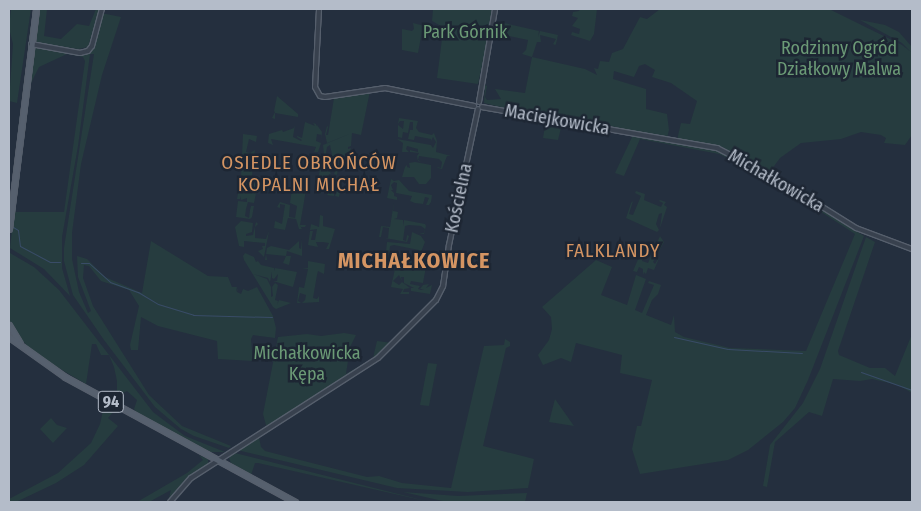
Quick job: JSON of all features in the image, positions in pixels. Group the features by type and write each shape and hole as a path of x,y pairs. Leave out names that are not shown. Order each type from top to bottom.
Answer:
{"main road":[{"path":"9,229 36,9"},
{"path":"9,325 27,352"},
{"name":"94","path":"9,337 27,352 65,377 295,502"}],"street":[{"path":"31,44 87,52 92,47 102,9"},
{"name":"Maciejkowicka","path":"319,9 316,87 318,94 325,97 385,88 478,107 633,133"},
{"path":"478,107 494,9"},
{"name":"Kościelna","path":"229,454 383,355 434,303 443,286 478,107"},
{"name":"Michałkowicka","path":"633,133 722,150 779,180 856,228 912,248"},
{"path":"170,502 187,481 229,454"},
{"path":"229,454 227,460 232,467"},
{"path":"208,455 212,461 208,467"}],"green space":[{"path":"11,9 31,9 17,103 9,101 13,44 9,28"},
{"path":"38,9 47,9 44,36 61,39 77,24 89,26 96,9 99,9 88,47 78,49 35,42"},
{"name":"Park Górnik","path":"433,9 492,9 478,84 437,78 442,39 441,26 432,21"},
{"path":"580,9 597,9 594,34 590,41 571,35 572,32 579,34 580,29 572,26 578,18 572,16 573,12"},
{"name":"Rodzinny Ogród Działkowy Malwa","path":"660,9 829,9 902,45 911,52 902,43 860,20 885,25 899,32 912,47 912,135 905,145 884,143 886,138 881,135 861,132 841,139 801,143 780,158 769,173 717,147 677,140 681,123 690,124 697,101 671,83 652,77 655,70 645,64 639,66 634,77 614,71 613,79 646,89 646,109 667,114 669,130 667,138 572,118 565,119 522,112 484,103 485,85 487,86 485,97 487,100 501,99 495,89 525,93 532,57 585,69 597,75 594,68 598,69 600,61 609,62 612,53 623,49 640,17 647,19"},
{"path":"101,13 121,17 102,75 81,164 72,233 72,259 79,292 88,313 91,311 78,277 77,256 87,259 105,277 142,293 151,241 208,276 228,277 232,287 237,287 236,292 238,288 237,292 241,294 243,289 248,291 257,287 273,316 276,328 275,338 253,335 251,339 253,361 218,359 217,341 158,326 141,317 138,350 131,350 130,345 139,306 129,290 101,281 89,266 84,265 83,278 93,306 149,395 182,426 231,446 229,448 194,436 181,429 155,407 104,340 73,295 64,261 64,248 94,54 90,54 78,146 62,237 62,268 70,296 44,269 10,248 33,47 80,54 89,53 94,48","holes":["67,54 83,57 85,61 64,212 15,212 31,83 39,67"]},
{"path":"413,23 425,26 423,26 418,53 402,50 402,29 412,31 414,29"},
{"path":"504,23 539,31 538,37 540,31 558,35 555,45 553,44 556,39 540,35 541,42 537,42 532,57 522,54 526,50 528,40 509,36 507,33 499,31 497,39 493,40 495,30"},
{"path":"370,91 361,135 352,133 327,143 325,134 327,126 326,135 328,135 334,98 344,98 342,96"},
{"path":"277,96 298,114 298,117 275,113 275,119 272,118 275,112"},
{"path":"399,118 418,121 416,128 419,132 432,135 434,133 437,141 436,152 451,156 447,156 442,169 437,167 441,168 442,162 439,159 419,156 418,160 421,162 418,161 417,156 419,153 410,152 410,150 418,152 418,149 407,146 406,149 409,152 402,152 403,143 397,139 431,145 433,148 436,142 433,137 431,141 431,139 415,136 414,140 408,139 410,130 413,130 413,122 410,122 408,133 403,132 402,138 398,137 398,125 403,129 404,121 400,121 398,124"},
{"path":"546,120 562,124 558,140 543,138"},
{"path":"305,122 315,126 313,123 316,124 322,132 322,135 317,134 316,141 321,143 318,152 314,152 316,147 271,139 273,145 268,143 269,134 282,130 283,132 294,128 295,125 293,137 301,141 297,136 302,138"},
{"path":"352,133 351,146 348,149 351,148 347,161 340,161 342,162 327,157 332,155 330,145 327,147 326,153 328,155 324,155 323,145"},
{"path":"243,134 257,136 256,142 249,139 246,152 250,153 255,150 254,157 261,159 260,168 256,167 258,159 253,159 252,177 256,177 250,179 258,178 258,181 253,181 253,183 257,184 257,187 252,187 257,188 254,203 248,202 246,209 245,216 249,218 251,206 254,206 250,219 236,217 238,201 247,202 247,198 241,200 241,196 240,199 237,199 241,177"},
{"path":"633,135 718,151 766,176 719,154 640,139 624,176 615,173"},
{"path":"322,161 326,164 328,163 327,161 339,164 337,175 334,174 337,166 333,166 331,172 329,170 331,174 329,174 328,180 339,184 342,181 339,197 335,196 338,189 334,188 334,196 327,195 331,188 320,186 321,194 315,192"},
{"path":"415,162 431,165 431,178 426,184 419,184 414,177 402,177 405,167 407,165 410,168 409,163"},
{"path":"391,179 394,181 399,180 409,191 432,195 431,202 429,205 426,205 429,198 425,197 423,204 410,201 412,196 396,193 397,183 394,182 391,185 393,190 391,190 394,196 397,197 397,200 387,198"},
{"path":"771,179 864,236 808,380 795,408 783,422 748,450 728,460 640,474 632,449 637,426 641,426 652,380 620,373 622,355 576,343 571,362 561,358 543,365 538,355 549,340 552,329 551,317 542,307 596,260 612,267 601,295 627,305 636,275 646,279 635,310 642,313 654,285 648,283 649,281 661,285 646,315 671,325 674,315 675,332 684,337 730,348 806,351 855,234"},
{"path":"292,189 298,192 299,189 306,190 300,225 306,225 301,227 299,224 302,229 299,229 296,219 288,218 285,230 274,228 275,221 282,224 285,205 280,204 280,208 277,207 280,202 290,205 289,217 295,218 297,206 290,203"},
{"path":"636,191 645,194 644,200 661,207 663,203 660,200 666,202 664,205 667,207 660,228 662,213 659,214 656,224 659,230 657,232 626,218 631,203 633,201 629,214 633,215 641,196 635,193"},
{"path":"394,202 393,211 398,212 397,218 394,219 403,220 403,226 404,220 425,224 426,226 424,234 419,233 424,233 425,229 421,226 409,225 405,226 403,240 406,241 407,235 409,236 407,242 385,238 388,238 389,228 383,227 381,237 379,237 381,226 390,227"},
{"path":"320,215 323,216 323,226 335,229 329,249 326,249 329,243 316,242 318,247 308,245 310,231 313,231 311,240 315,240 317,229 310,230 311,224 319,227"},
{"path":"241,221 253,223 252,232 246,234 246,236 253,235 256,222 258,224 255,227 255,238 266,239 269,231 264,257 258,251 263,249 262,246 265,246 265,243 244,241 244,247 239,246 235,227"},
{"path":"412,232 421,236 425,242 421,252 422,255 415,255 419,250 394,245 390,246 388,263 385,262 387,242 410,244"},
{"path":"660,236 664,242 653,262 655,264 660,256 654,270 648,268 646,274 644,272 643,275 643,269 639,267 637,272 640,273 633,271 643,248 646,251 642,261 648,263"},
{"path":"866,237 875,242 838,351 839,355 870,368 885,368 895,376 912,334 912,393 898,385 872,379 860,381 833,379 822,416 809,412 775,442 767,487 763,486 770,445 803,403 820,369"},
{"path":"302,239 302,256 287,251 286,256 266,254 267,248 271,246 289,250 299,241 299,248 301,249"},
{"path":"10,253 34,267 59,290 153,412 185,436 225,452 210,452 137,413 134,409 137,400 127,391 119,395 121,402 117,402 117,381 114,367 109,355 101,355 96,344 92,344 86,384 33,353 13,329 9,319"},
{"path":"245,253 254,257 256,262 258,261 261,265 274,268 274,271 275,268 297,272 293,287 273,281 277,281 278,274 274,279 272,278 272,272 270,282 268,278 253,274 267,279 271,287 271,297 273,296 272,287 275,283 278,285 275,300 278,301 277,305 279,300 291,303 276,309 273,307 244,260 243,256"},
{"path":"286,256 291,256 289,265 283,263"},
{"path":"396,257 417,264 420,258 432,262 432,264 427,261 423,283 411,281 410,284 420,286 418,289 421,290 424,289 420,289 423,285 429,284 426,288 432,285 430,294 411,291 411,288 414,288 404,283 404,277 401,277 402,281 399,275 393,281 399,285 402,282 410,288 404,289 403,292 409,292 409,294 400,294 403,289 391,287 395,269 391,268 389,271 392,266 395,267"},
{"path":"308,261 325,264 324,274 318,271 313,298 317,299 319,296 319,302 302,303 306,295 300,293 298,301 301,303 297,303 299,287 304,288 308,269 302,269 308,268"},
{"name":"Michałkowicka Kępa","path":"344,333 356,335 350,347 346,374 373,358 377,341 392,343 379,355 269,426 266,425 263,414 278,337 307,334 321,336"},
{"path":"505,339 510,342 510,346 506,348 483,446 534,459 528,488 468,492 397,488 237,450 259,437 261,447 265,451 367,477 379,476 402,483 451,488 484,346 504,345"},
{"path":"428,363 437,364 429,406 420,405"},
{"path":"555,399 574,426 549,422"},
{"path":"105,402 116,409 108,418 118,426 84,465 56,483 16,502 9,502 9,499 58,473 91,443 100,424"},
{"path":"51,418 57,425 67,428 53,443 40,429"},
{"path":"234,453 430,502 258,463 255,463 251,475 231,463 229,458"},
{"path":"199,455 208,459 208,464 178,489 168,502 171,490 149,502 137,502 187,473 203,460"},
{"path":"403,492 458,496 527,493 525,502 447,502"}],"waterway":[{"path":"13,227 18,230 20,246 50,262 60,262"},
{"path":"81,263 89,263 110,282 138,292 158,304 193,315 272,317"},
{"path":"674,337 728,349 802,353"},
{"path":"861,372 912,390"}],"district":[{"name":"OSIEDLE OBROŃCÓW KOPALNI MICHAŁ","path":"309,174"},
{"name":"FALKLANDY","path":"613,251"},
{"name":"MICHAŁKOWICE","path":"414,261"}]}
